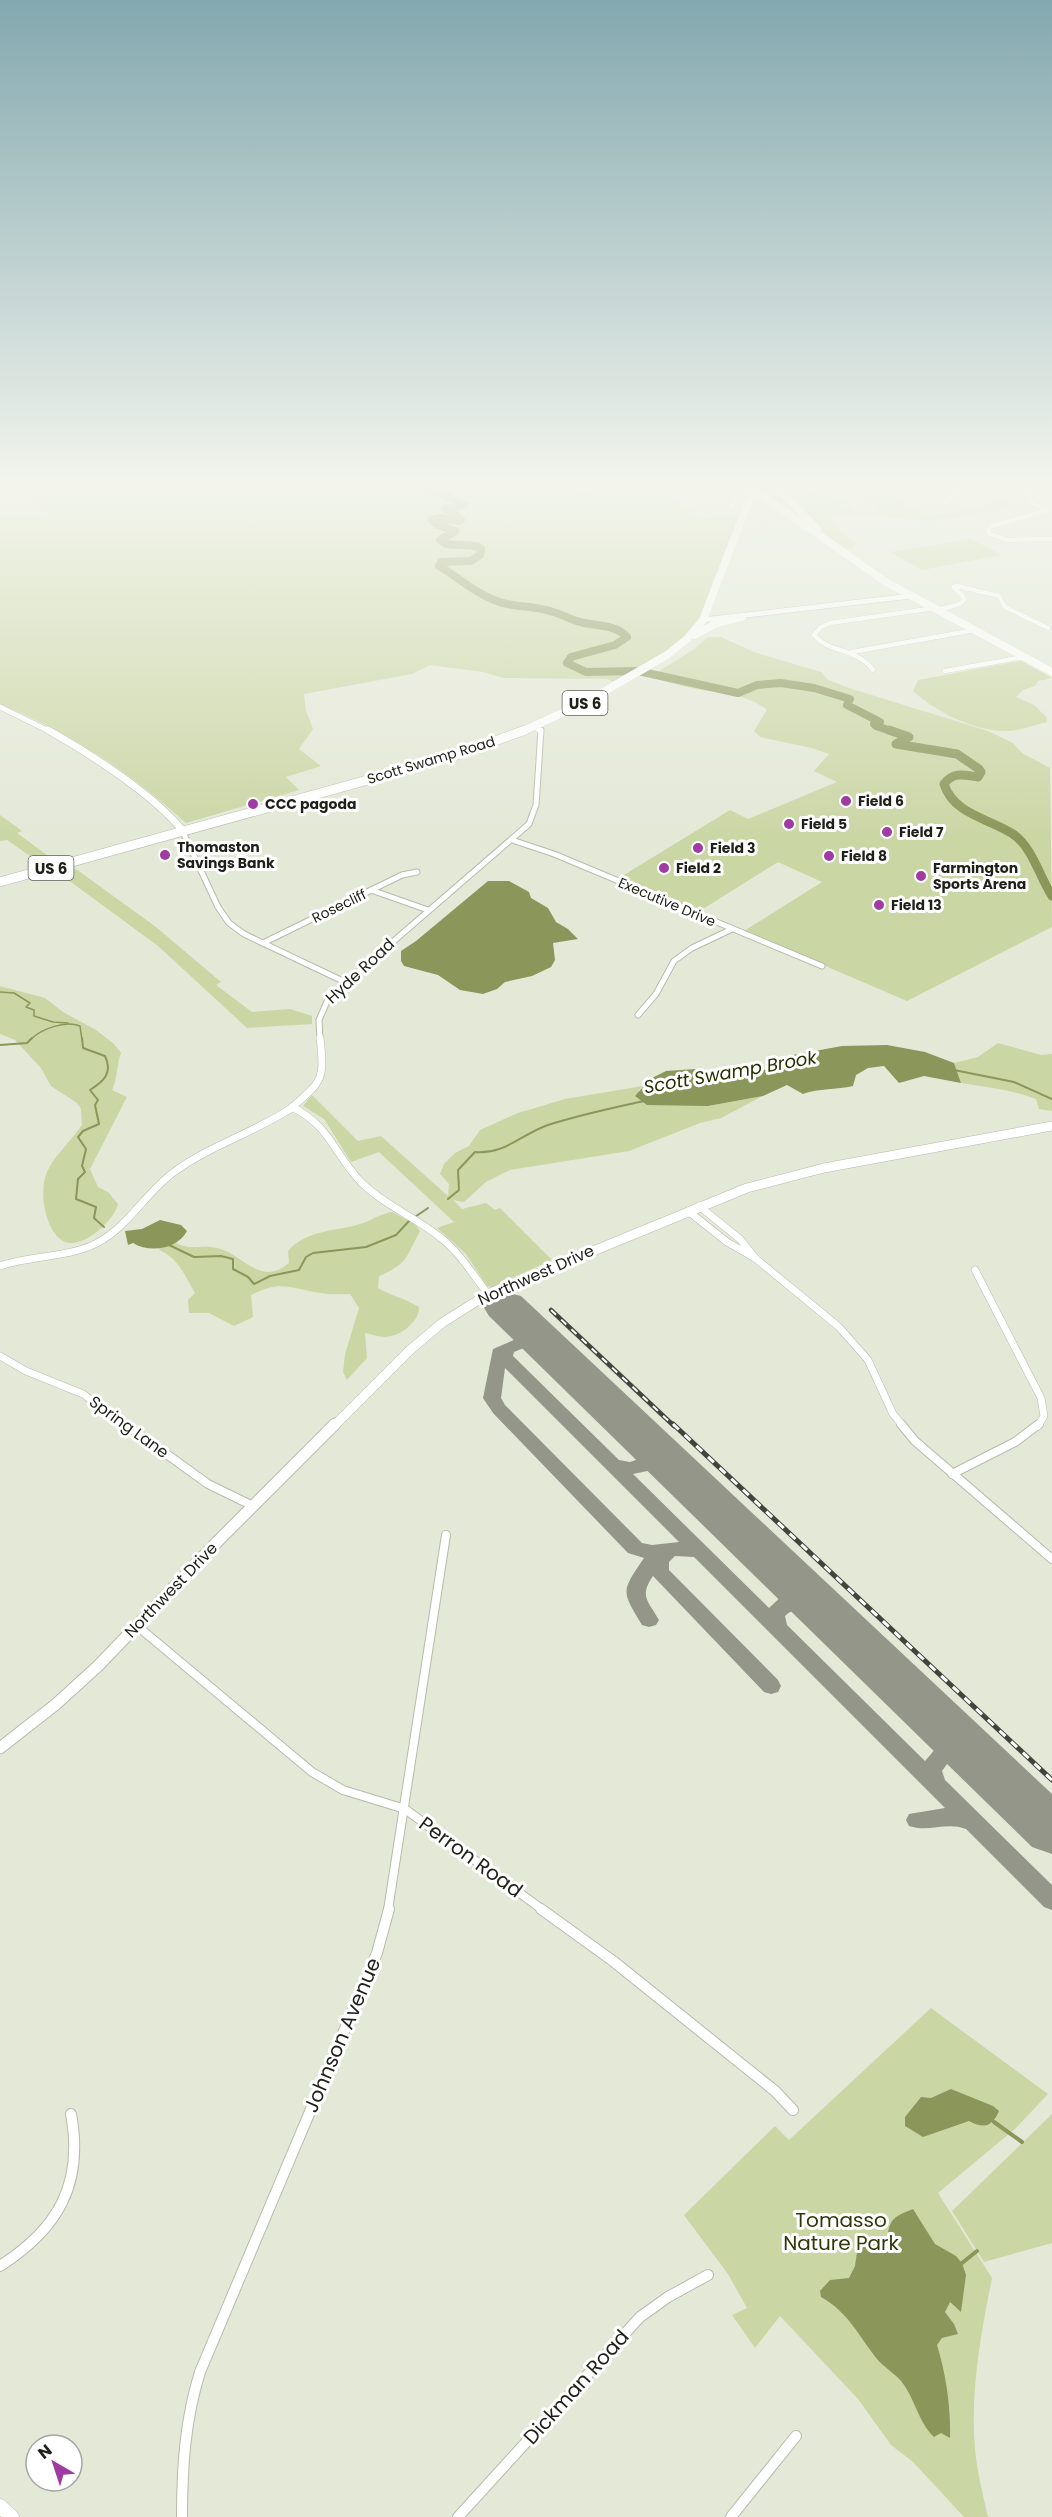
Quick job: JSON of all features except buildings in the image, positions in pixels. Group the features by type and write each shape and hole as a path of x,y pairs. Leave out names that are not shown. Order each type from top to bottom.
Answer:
{"highway":[{"name":"US 6","path":"703,620 709,603"},
{"path":"926,603 1052,672"},
{"path":"682,644 709,627 742,617"},
{"name":"Scott Swamp Road","path":"0,882 454,756 534,727 586,702 682,644 703,620"}],"main road":[{"path":"703,620 851,603"},
{"name":"Northwest Drive","path":"0,1748 81,1683 253,1506 410,1350 442,1323 488,1294 699,1206 761,1184 804,1172 1052,1126"},
{"path":"0,2506 12,2517"}],"street":[{"path":"873,670 862,658 852,652 817,640 814,635 816,630 830,623 937,609 959,603"},
{"path":"1001,603 1048,628"},
{"path":"852,652 975,630"},
{"path":"945,671 1024,657"},
{"path":"0,707 42,726 96,758 123,777 182,830 218,908 236,929 345,982"},
{"name":"Hyde Road","path":"0,1266 24,1258 72,1253 94,1245 108,1237 175,1171 200,1156 262,1127 292,1107 321,1076 322,1066 317,1028 319,1013 329,997 529,824 536,805 541,730 534,727"},
{"name":"Executive Drive","path":"512,840 564,858 822,966"},
{"name":"Rosecliff","path":"263,943 402,875 417,872"},
{"path":"372,890 397,901 428,910"},
{"path":"638,1016 656,994 674,961 692,948 732,929"},
{"path":"292,1107 309,1114 320,1123 364,1185 413,1218 453,1250 488,1294"},
{"path":"699,1206 740,1239 755,1258"},
{"path":"688,1211 727,1242 755,1258 830,1319 854,1342 868,1360 899,1423 915,1441 1052,1558"},
{"path":"952,1474 1031,1432 1043,1420 1044,1413 1041,1398 975,1270"},
{"name":"Spring Lane","path":"0,1356 26,1371 83,1394 194,1474 226,1494 253,1506"},
{"name":"Johnson Avenue","path":"182,2517 182,2450 191,2398 201,2368 377,1953 392,1903 420,1694 446,1535"},
{"name":"Perron Road","path":"136,1625 312,1772 343,1790 405,1809 613,1960 775,2091 793,2110"},
{"path":"0,2266 33,2243 45,2230 59,2207 69,2178 74,2146 70,2114"},
{"name":"Dickman Road","path":"458,2517 640,2317 668,2297 708,2275"},
{"path":"731,2517 796,2436"}],"green space":[{"path":"0,603 709,603 703,620 687,639 617,684 607,679 503,678 483,672 430,665 412,674 304,694 306,711 313,729 299,749 321,766 286,777 299,790 186,823 121,770 98,755 51,728 0,704"},
{"name":"Farmington Sports Arena","path":"708,637 721,637 754,652 821,672 828,680 852,689 988,731 1013,743 1022,753 1050,768 1052,927 907,1001 744,931 822,882 778,862 698,912 619,878 730,810 748,819 837,782 814,771 829,754 760,737 754,731 767,710 759,705 733,695 690,688 650,677 694,649"},
{"path":"1021,661 1052,678 1038,681 1035,686 1023,690 1016,697 1034,705 1046,717 1047,722 1011,731 981,728 944,713 913,691 918,680"},
{"path":"0,815 22,831 17,833 51,858 37,861 7,840 0,841"},
{"path":"76,869 156,927 221,982 216,985 252,1012 290,1009 312,1016 312,1024 247,1028 158,946 60,874"},
{"path":"0,986 45,998 63,1012 96,1030 114,1044 121,1053 112,1090 127,1097 90,1169 98,1187 108,1192 118,1204 111,1218 97,1232 80,1241 65,1242 52,1229 45,1209 43,1187 51,1164 82,1125 81,1109 77,1103 51,1086 41,1068 15,1040 0,1034"},
{"path":"998,1043 1041,1055 1052,1054 1052,1111 1039,1109 1036,1099 1027,1096 961,1083 954,1063 978,1057"},
{"path":"643,1086 638,1091 708,1106 763,1096 721,1118 700,1123 629,1151 510,1170 486,1182 464,1202 453,1200 462,1209 486,1203 495,1210 500,1208 552,1260 492,1287 487,1286 466,1254 437,1228 454,1222 379,1152 351,1162 324,1119 303,1106 312,1095 358,1141 381,1136 448,1196 449,1184 440,1174 444,1164 455,1153 469,1146 480,1130 518,1113 565,1099"},
{"path":"392,1212 415,1224 420,1231 405,1259 396,1268 379,1276 378,1288 419,1307 418,1313 408,1328 391,1336 380,1337 365,1333 367,1358 347,1380 343,1372 345,1354 359,1308 350,1294 324,1294 286,1286 271,1287 251,1295 253,1317 234,1326 209,1313 189,1313 188,1300 195,1293 176,1262 158,1249 176,1243 187,1247 217,1248 260,1271 269,1272 278,1270 289,1263 288,1251 305,1238 356,1225"},
{"name":"Tomasso Nature Park","path":"931,2008 1048,2094 1016,2128 938,2193 992,2278 980,2341 974,2406 976,2457 988,2517 964,2517 913,2462 891,2445 858,2399 780,2316 755,2348 732,2315 747,2308 728,2274 684,2215 775,2126 789,2140"},
{"path":"1052,2114 1052,2243 984,2262 952,2211"}],"water":[{"path":"488,881 509,881 529,892 531,898 548,908 556,922 578,939 553,943 555,960 551,967 532,976 505,982 497,989 483,994 460,990 438,975 404,966 401,961 401,951"},
{"path":"887,1045 925,1052 954,1063 961,1083 924,1076 899,1083 884,1066 868,1068 856,1075 853,1086 803,1094 787,1085 763,1096 708,1106 647,1105 635,1096 650,1079 666,1071 696,1069 711,1073 777,1069 793,1055 842,1046"},
{"path":"160,1220 181,1225 187,1231 177,1242 162,1248 147,1248 133,1243 128,1245 125,1231 142,1229"},
{"path":"951,2089 993,2106 999,2111 987,2125 983,2126 969,2121 923,2137 905,2126 905,2117 921,2097 931,2098"},
{"path":"913,2209 935,2244 956,2256 962,2263 966,2275 961,2312 950,2302 945,2312 958,2334 942,2338 937,2345 947,2391 950,2438 941,2433 934,2437 920,2417 901,2381 877,2359 846,2317 821,2297 820,2291 830,2280 849,2278 855,2266 857,2252 866,2245 887,2241 893,2220"}],"waterway":[{"path":"506,603 546,610 580,622 613,628 627,637 615,645 571,657 567,663 586,672 638,671 738,693 757,685 781,683 814,688 850,699 847,705 880,722 874,724 876,726 894,732"},
{"path":"889,730 909,737 896,744 957,754 979,769 981,772 978,777 960,775 948,780 944,784 949,794 956,803 973,815 1004,829 1020,840 1031,854 1052,896"},
{"path":"0,992 14,993 30,1003 26,1007 34,1010 34,1016 53,1022 68,1023"},
{"path":"30,1040 47,1029 67,1024 80,1026 82,1040"},
{"path":"82,1038 83,1048 105,1056 108,1067 103,1080 90,1090 98,1100 95,1105 99,1124 83,1131 78,1137 86,1149 82,1166 85,1172 78,1179 76,1199 96,1207 94,1218 104,1227"},
{"path":"0,1045 27,1043 30,1040"},
{"name":"Scott Swamp Brook","path":"954,1070 1014,1082 1052,1099"},
{"name":"Scott Swamp Brook","path":"448,1199 459,1190 458,1170 475,1152 504,1147 560,1121 644,1101"},
{"name":"Scott Swamp Brook","path":"167,1244 194,1257 221,1256 233,1259 233,1269 248,1277 254,1284 270,1276 299,1270 306,1257 313,1253 366,1247 396,1235 409,1221 428,1208"},
{"path":"994,2122 1022,2142"},
{"path":"962,2263 977,2251"}],"taxiway":[{"path":"537,1336 506,1349 504,1355 506,1359 778,1628"},
{"path":"505,1350 499,1353 492,1393 492,1398 499,1409 635,1548 652,1552 670,1550"},
{"path":"613,1465 631,1468 646,1463 652,1451 648,1443"},
{"path":"644,1465 657,1463 674,1468"},
{"path":"670,1550 684,1548 700,1552"},
{"path":"670,1550 659,1562 661,1573 771,1686"},
{"path":"649,1620 636,1598 635,1587 652,1562 662,1554"},
{"path":"786,1604 794,1595 790,1579"},
{"path":"778,1628 775,1615 784,1605 796,1602 821,1609"},
{"path":"778,1628 1052,1900"},
{"path":"941,1757 949,1746 948,1735 944,1727"},
{"path":"941,1757 959,1754 982,1764"},
{"path":"935,1784 931,1769 941,1757"},
{"path":"917,1820 956,1815 972,1822"}],"runway":[{"path":"505,1306 1052,1830"}],"railway":[{"path":"551,1310 674,1426"},
{"path":"673,1424 1052,1780"}],"place":[{"name":"Field 6","path":"846,801"},
{"name":"CCC pagoda","path":"253,804"},
{"name":"Field 5","path":"789,824"},
{"name":"Field 7","path":"887,832"},
{"name":"Field 3","path":"698,848"},
{"name":"Thomaston Savings Bank","path":"165,855"},
{"name":"Field 8","path":"829,856"},
{"name":"Field 2","path":"664,868"},
{"name":"Farmington Sports Arena","path":"921,876"},
{"name":"Field 13","path":"879,905"}]}
